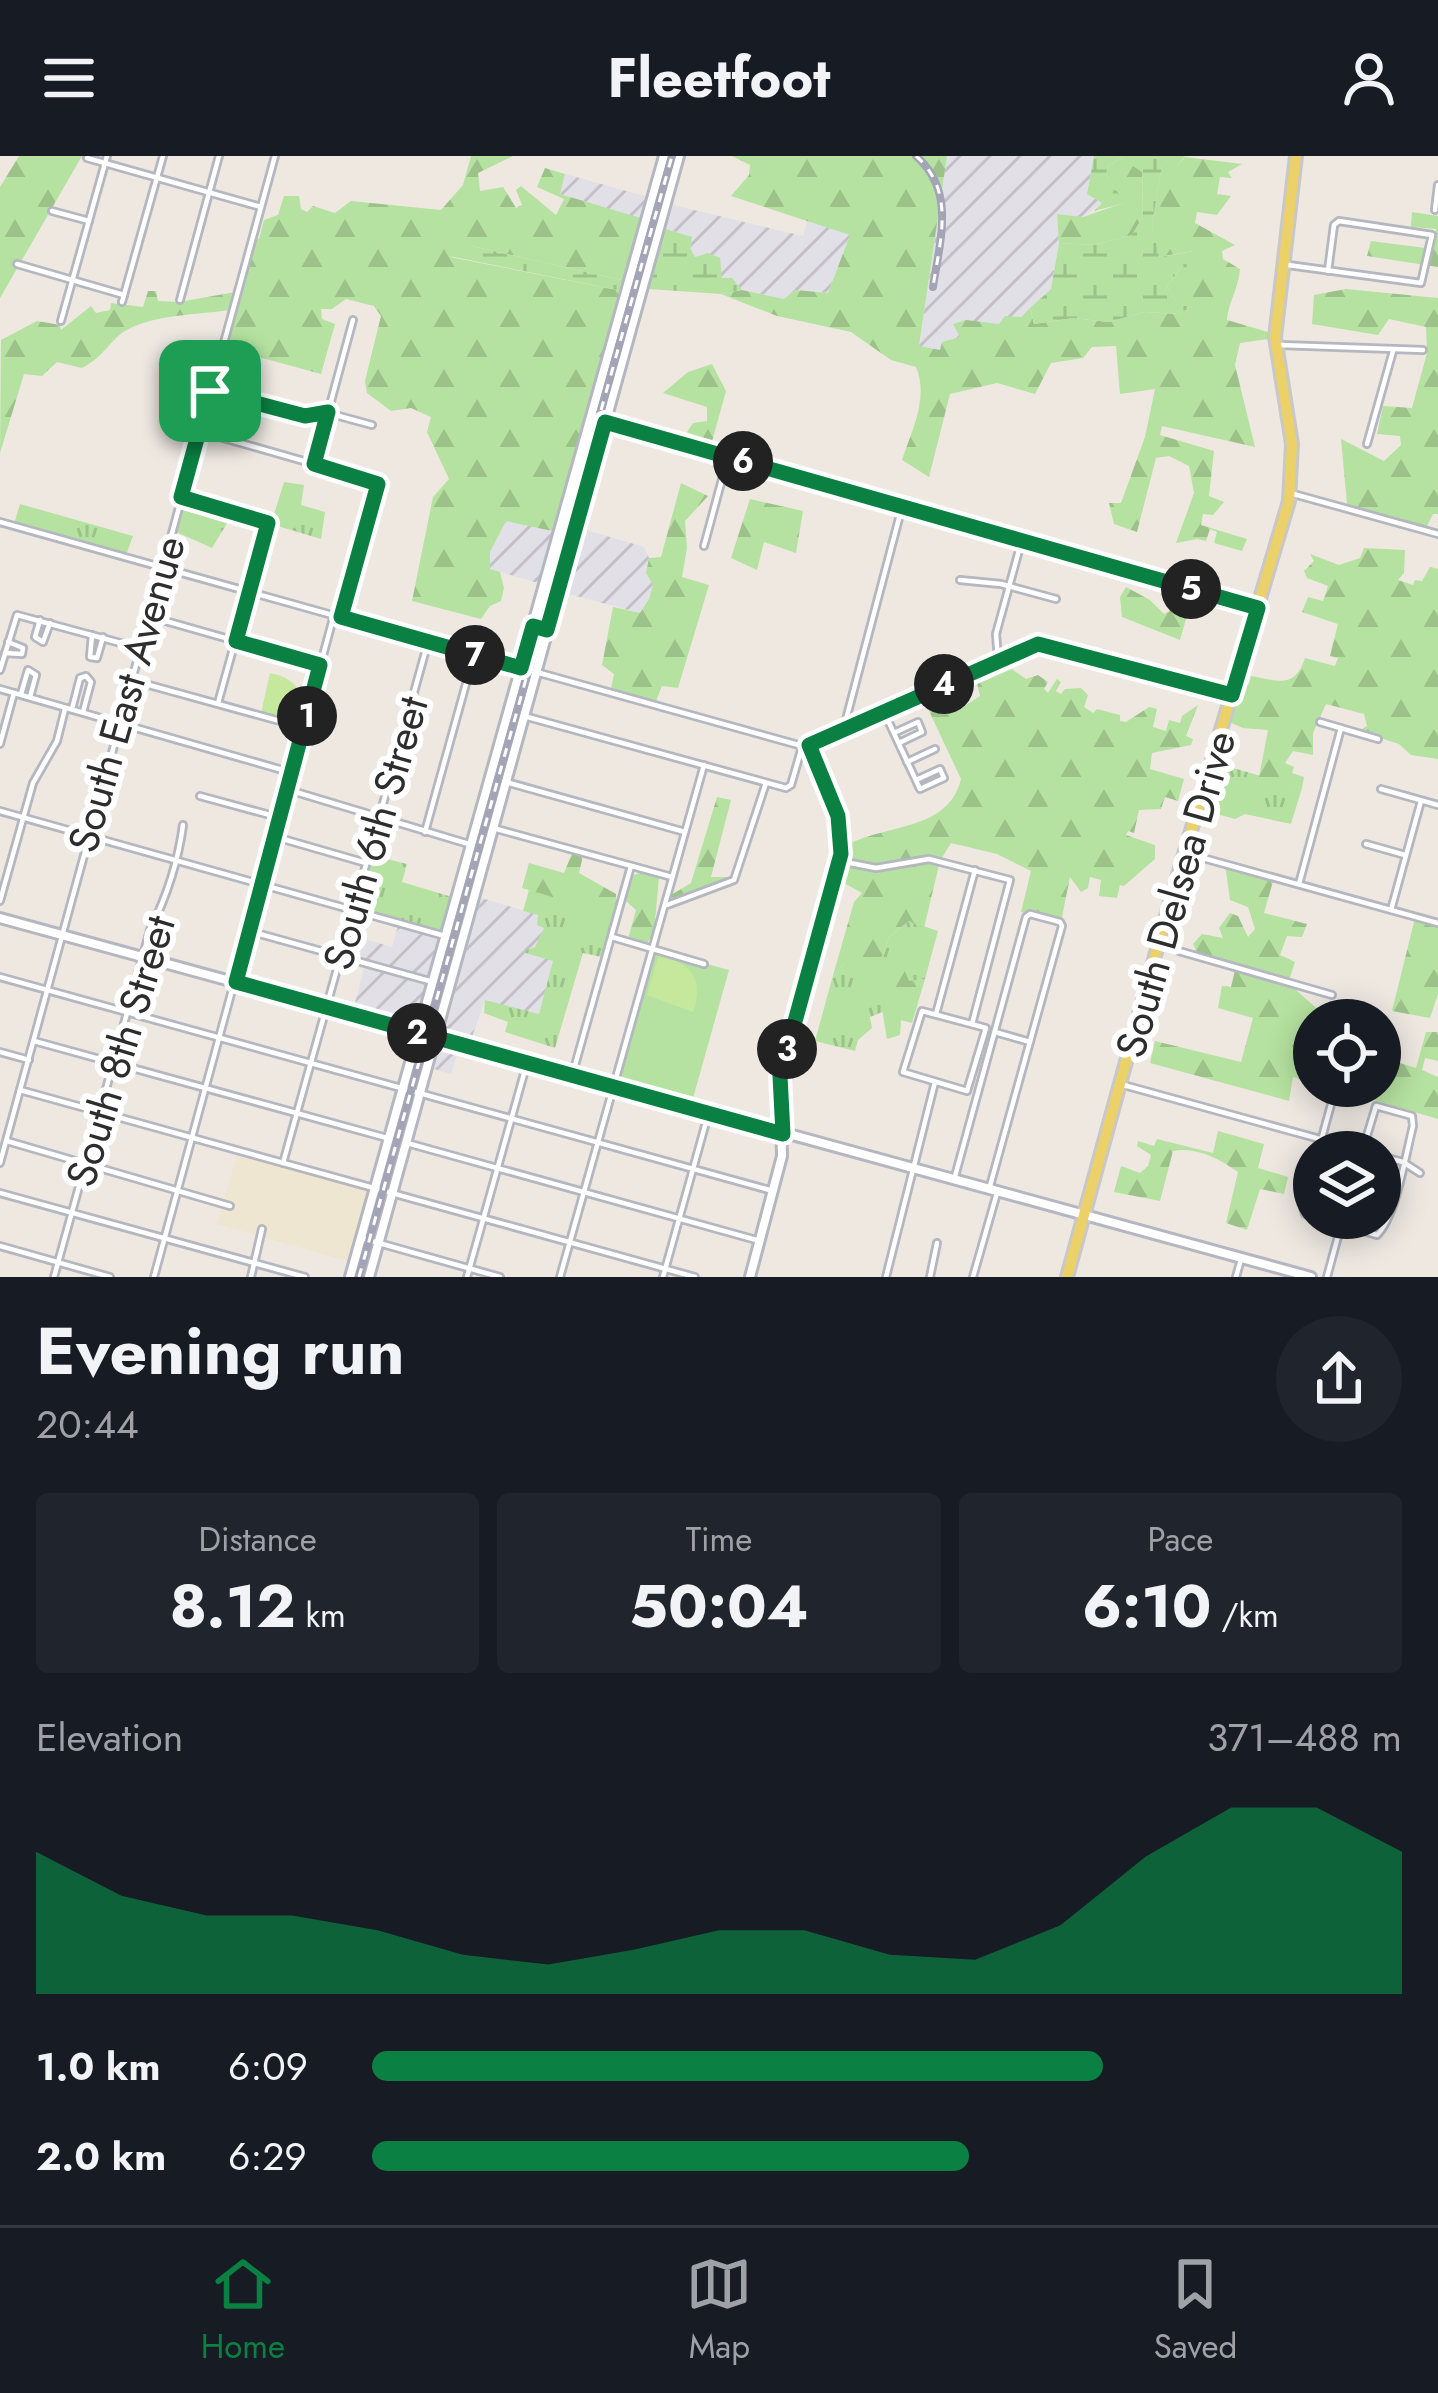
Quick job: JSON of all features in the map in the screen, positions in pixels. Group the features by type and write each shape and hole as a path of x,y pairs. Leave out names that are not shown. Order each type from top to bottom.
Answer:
{"main road":[{"path":"350,1277 361,1238 406,1143 420,1093 433,982 445,936 664,156"},
{"path":"369,1277 378,1243 388,1138 402,1088 427,1036 493,827 679,156"},
{"name":"South Delsea Drive","path":"1067,1277 1290,493 1292,443 1275,345 1296,156"},
{"path":"533,626 547,630"},
{"path":"750,1277 783,1134 780,1076 840,861 838,816 806,746"},
{"path":"0,917 1241,1258 1281,1273 1311,1277"}],"street":[{"path":"17,264 123,298 163,156"},
{"path":"180,300 219,156"},
{"name":"South East Avenue","path":"0,1163 275,156"},
{"path":"87,158 106,159 261,207"},
{"path":"61,321 106,159"},
{"path":"1435,210 1438,185"},
{"path":"52,212 88,221"},
{"path":"1282,264 1328,271 1423,283 1431,233 1336,222 1328,271"},
{"path":"314,464 353,320"},
{"path":"1275,345 1423,350"},
{"path":"1367,444 1393,349"},
{"path":"210,391 305,416 328,412 372,425"},
{"path":"605,422 1258,608"},
{"path":"154,1277 320,665 378,484 199,431"},
{"path":"704,546 728,457"},
{"path":"1290,493 1438,534"},
{"path":"181,497 268,523 218,704"},
{"path":"842,731 902,507"},
{"path":"0,536 2,523 521,668"},
{"path":"998,659 994,641 1022,541"},
{"path":"960,580 1009,586 1056,599"},
{"path":"0,670 17,615 139,648"},
{"path":"148,616 320,665"},
{"path":"40,620 35,637 43,642 50,623"},
{"path":"92,634 87,655 92,658 97,658 103,638"},
{"path":"5,652 19,657 23,651 8,642"},
{"name":"South 6th Street","path":"283,1163 428,642"},
{"path":"536,672 806,746 1031,644 1046,644 1232,695"},
{"path":"425,832 474,655"},
{"path":"0,744 28,670 36,675 30,697"},
{"path":"0,902 34,779 58,737 80,678 86,676 91,682 83,712"},
{"path":"130,680 305,728"},
{"path":"0,689 293,773"},
{"path":"884,712 916,780"},
{"path":"524,716 790,787 806,746"},
{"path":"894,733 918,722 922,732 898,743"},
{"path":"1320,722 1378,740"},
{"path":"1299,884 1341,728"},
{"path":"907,762 935,749"},
{"path":"560,1277 704,766"},
{"path":"506,782 685,832"},
{"path":"664,906 734,880 766,783"},
{"path":"289,790 472,845"},
{"path":"1381,790 1438,806"},
{"path":"200,796 281,818"},
{"path":"1391,910 1421,801"},
{"path":"0,811 445,936"},
{"name":"South 8th Street","path":"54,1277 143,957 177,860 183,825"},
{"path":"493,827 672,878"},
{"path":"276,837 366,863"},
{"path":"1366,844 1406,855"},
{"path":"1186,853 1438,923"},
{"path":"840,861 876,868 929,859 1010,880 972,1024"},
{"path":"572,1076 631,866"},
{"path":"936,1014 975,870"},
{"path":"953,1181 1026,917 1054,920 1062,926 973,1277"},
{"path":"249,931 433,982"},
{"path":"610,937 704,964"},
{"path":"1158,945 1332,995"},
{"path":"0,977 773,1191"},
{"path":"922,1011 936,1014 986,1028 967,1091 903,1072 922,1011"},
{"path":"995,1032 1030,1042"},
{"path":"34,1041 388,1138"},
{"path":"0,1052 29,1060"},
{"path":"467,1277 527,1063"},
{"path":"886,1277 935,1082"},
{"path":"1120,1084 1293,1131"},
{"path":"20,1090 664,1273 695,1277"},
{"path":"1369,1131 1375,1107 1410,1114 1414,1121 1401,1169"},
{"path":"664,1273 708,1114"},
{"path":"7,1141 230,1206"},
{"path":"406,1143 760,1241"},
{"path":"1403,1162 1420,1173"},
{"path":"0,1193 305,1277"},
{"path":"251,1277 262,1229"},
{"path":"361,1238 500,1277"},
{"path":"1328,1277 1338,1239"},
{"path":"931,1277 937,1243"},
{"path":"0,1246 110,1277"},
{"path":"1236,1277 1241,1258"}],"shaded area":[{"path":"947,156 1094,156 1087,193 1102,203 1083,217 1057,215 1059,243 1051,289 1021,317 960,337 940,351 919,347"},
{"path":"565,174 659,200 653,223 560,194"},
{"path":"673,205 803,236 808,219 850,235 828,293 796,290 784,299 742,290 732,278 721,279 695,258 692,237 666,229"},
{"path":"506,520 557,532 568,530 552,587 490,569 490,552"},
{"path":"583,529 644,547 649,558 646,573 653,585 647,615 565,593"},
{"path":"481,898 539,915 545,927 535,947 525,953 554,960 539,1015 485,1001 468,1048 460,1046 451,1074 434,1069"},
{"path":"399,923 456,935 423,1052 415,1032 352,1015 365,964 358,962 364,939 392,947"},
{"path":"238,1151 375,1188 354,1263 217,1224"}],"green space":[{"path":"19,156 82,156 0,298 0,187"},
{"path":"471,156 513,156 478,173 480,191 503,187 516,208 522,205 516,190 521,186 556,215 564,199 537,187 545,168 565,174 560,194 644,219 626,281 472,246 450,257 622,291 557,532 506,521 490,552 490,569 500,572 504,588 501,601 490,606 481,619 412,601 433,497 449,479 427,432 431,417 411,408 391,411 367,393 365,381 381,316 374,306 346,299 332,309 321,309 322,319 335,324 321,374 225,348 236,313 230,310 136,325 82,368 57,362 42,376 24,374 0,453 1,340 37,321 60,325 61,330 91,306 96,313 110,310 111,303 143,307 148,291 156,291 158,301 179,302 241,291 255,238 259,239 264,220 278,215 284,196 299,196 301,209 307,212 313,206 335,213 351,201 441,210 463,185"},
{"path":"732,156 947,156 919,346 940,350 942,342 960,337 953,324 966,320 999,324 1005,316 1021,317 1030,308 1034,324 1073,318 1109,322 1144,312 1179,314 1192,306 1174,299 1167,286 1193,251 1158,257 1152,224 1162,164 1178,165 1185,157 1242,164 1228,172 1232,178 1220,177 1217,194 1231,196 1217,215 1197,212 1195,223 1235,245 1222,251 1223,259 1240,269 1227,320 1268,332 1268,339 1240,343 1235,365 1255,447 1162,426 1160,435 1214,451 1209,496 1224,502 1213,515 1203,514 1201,525 1247,539 1242,551 1214,543 1217,532 1210,529 1206,541 1176,543 1194,493 1189,466 1169,456 1156,458 1137,532 1114,524 1109,503 1121,503 1145,437 1155,389 1120,394 1116,346 1092,347 1083,358 1051,363 1035,394 997,383 950,394 929,477 902,460 920,402 916,367 891,360 851,332 777,316 721,294 742,290 784,299 796,290 828,293 850,235 731,196 749,175 750,165"},
{"path":"1094,156 1185,156 1178,165 1162,165 1152,224 1159,257 1194,251 1202,257 1202,269 1181,267 1167,286 1174,299 1194,305 1179,314 1144,312 1109,322 1073,318 1034,324 1030,308 1051,289 1059,243 1095,245 1132,235 1143,217 1142,172 1121,158 1108,166 1106,175 1125,203 1094,211 1102,203 1087,194"},
{"path":"1121,158 1142,171 1143,217 1132,235 1095,245 1059,243 1057,214 1083,217 1124,203 1106,175 1108,166"},
{"path":"1412,212 1438,216 1438,267 1367,256 1371,241 1433,249 1436,229 1411,227"},
{"path":"644,219 653,223 635,289 622,291 449,256 459,246 472,246 626,281"},
{"path":"666,229 692,237 690,248 695,257 708,253 720,258 722,278 732,278 742,290 721,294 649,289"},
{"path":"1346,289 1438,298 1438,514 1433,514 1426,528 1347,504 1341,439 1384,461 1401,445 1400,436 1377,434 1383,406 1412,408 1427,353 1426,327 1389,319 1378,335 1312,324 1314,295"},
{"path":"712,364 726,391 711,445 687,432 693,423 707,421 707,407 663,393 688,372"},
{"path":"284,482 304,485 301,505 325,512 321,539 271,524"},
{"path":"681,483 708,496 685,521 682,577 709,585 678,688 662,686 656,701 611,689 614,674 602,665 613,607 640,613 649,599 653,585 646,573 649,558 661,557"},
{"path":"750,499 803,511 796,553 764,542 757,570 731,558"},
{"path":"183,502 232,515 212,548 174,531"},
{"path":"20,504 133,536 126,555 14,524"},
{"path":"1364,548 1405,550 1404,573 1398,580 1413,585 1415,580 1422,581 1430,567 1438,569 1438,759 1411,755 1399,744 1359,731 1367,726 1364,714 1326,704 1313,733 1313,755 1293,751 1285,763 1294,767 1292,773 1304,777 1302,788 1259,777 1268,730 1229,722 1237,692 1249,684 1251,676 1291,679 1305,658 1335,666 1338,658 1330,656 1338,624 1302,612 1308,597 1323,601 1328,586 1307,578 1304,571 1314,561 1310,554 1339,565 1360,558"},
{"path":"1126,587 1164,614 1189,609 1180,640 1122,617 1120,597"},
{"path":"1006,655 1013,670 1026,679 1038,675 1048,682 1044,689 1048,693 1057,679 1061,682 1056,691 1061,694 1065,689 1081,688 1088,695 1084,707 1093,713 1097,709 1120,715 1120,721 1149,707 1157,709 1153,727 1166,731 1169,720 1180,723 1198,705 1186,736 1193,739 1191,745 1152,753 1150,769 1184,779 1178,801 1165,797 1161,809 1139,810 1134,833 1126,835 1155,845 1155,859 1120,885 1117,898 1099,896 1101,880 1090,877 1088,888 1081,892 1070,877 1061,922 1021,912 1031,871 997,854 951,843 940,861 924,928 909,921 889,937 884,954 874,963 844,963 832,979 854,902 862,893 835,878 844,847 929,818 954,796 961,779 921,694 950,681 963,707 980,696 974,670"},
{"path":"270,673 298,689 301,723 261,713"},
{"path":"1216,763 1302,788 1291,824 1245,814 1235,819 1202,810"},
{"path":"717,797 731,800 711,877 729,877 729,882 670,903 671,895 691,883"},
{"path":"572,853 583,856 579,873 616,894 616,900 589,908 522,888 529,863 564,873"},
{"path":"371,855 407,864 402,882 452,897 441,933 356,910"},
{"path":"1225,864 1274,878 1264,913 1307,924 1302,937 1287,936 1280,955 1295,962 1288,983 1306,999 1293,999 1289,1101 1150,1063 1155,1041 1241,1062 1253,1018 1218,1008 1222,986 1231,987 1236,966 1198,955 1193,944 1202,934 1223,938 1219,928 1230,913 1238,916 1248,937 1255,929 1248,907 1230,900"},
{"path":"641,872 659,877 654,932 646,945 628,939 636,910 626,901 632,876"},
{"path":"529,890 589,907 620,899 602,957 583,953 555,1048 505,1032 508,1022 484,1013 485,1000 539,1014 553,961 522,952 535,947 544,928 537,925 538,915 523,911"},
{"path":"1415,918 1438,924 1438,994 1430,1018 1401,1013 1401,999 1395,999"},
{"path":"909,921 938,931 925,979 879,991 885,1011 870,1017 872,1028 858,1040 855,1051 815,1041 832,979 844,963 884,954 889,937"},
{"path":"652,949 729,970 690,1109 613,1088"},
{"path":"659,954 692,974 697,990 693,1012 647,995"},
{"path":"904,969 909,981 925,979 912,1023 901,1020 900,1035 887,1039 879,991 887,974"},
{"path":"1426,1032 1438,1032 1438,1061 1425,1058 1422,1070 1438,1077 1438,1119 1397,1107 1401,1107 1401,1063 1416,1068"},
{"path":"1218,1131 1264,1144 1258,1168 1288,1177 1284,1194 1260,1189 1247,1230 1226,1223 1238,1172 1199,1152 1173,1151 1160,1201 1114,1192 1121,1166 1140,1173 1148,1166 1151,1155 1137,1146 1138,1141 1154,1146 1157,1139 1213,1153"}],"railway":[{"path":"359,1277 672,156"},
{"path":"916,156 929,170 941,200 933,287"}],"route":[{"path":"210,391 305,416 328,412 314,464 378,484 341,617 521,668 533,626 547,630 605,422 1258,608 1232,695 1052,645 1031,644 809,745 838,816 841,854 780,1076 783,1134 236,982 320,665 236,641 268,523 181,497 210,391"}]}
